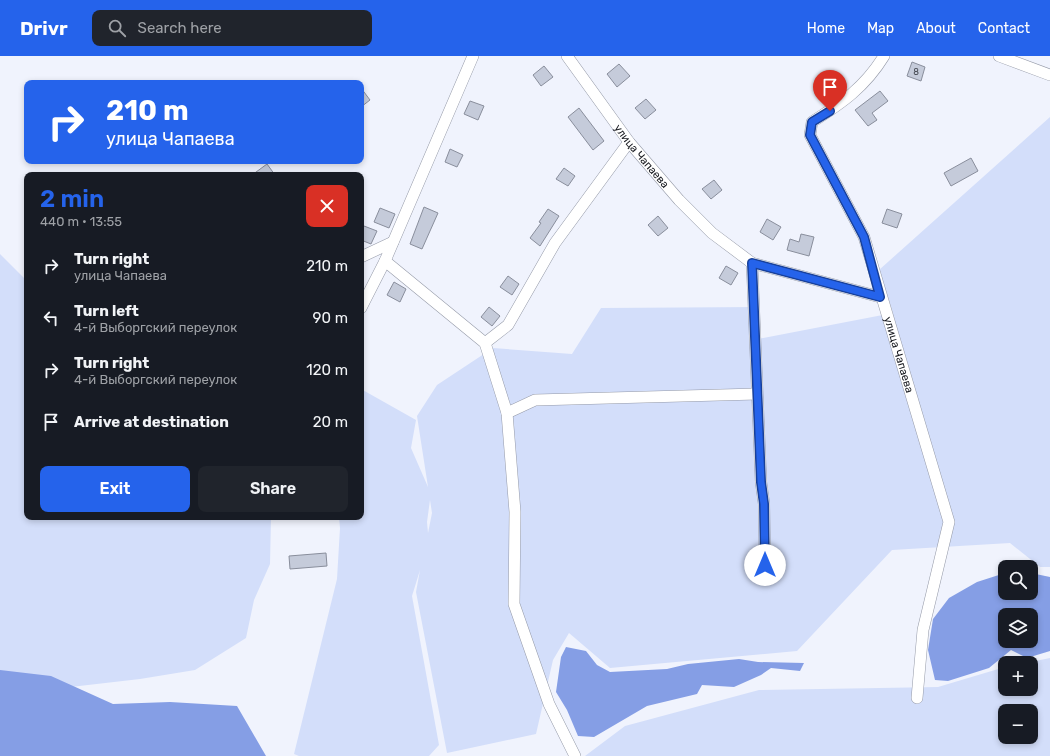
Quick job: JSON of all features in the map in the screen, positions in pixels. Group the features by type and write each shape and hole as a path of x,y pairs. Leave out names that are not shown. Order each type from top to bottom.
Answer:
{"street":[{"path":"364,302 385,261 473,56"},
{"name":"улица Чапаева","path":"567,56 629,142 679,200 712,234 752,263 880,297 949,522 923,630 917,698"},
{"path":"880,297 864,237 810,135 812,122 840,105 872,75 884,56"},
{"path":"999,56 1050,75"},
{"path":"485,343 508,325 555,243 629,142"},
{"path":"364,256 393,242"},
{"path":"385,261 485,343 507,413 514,512 514,604 549,704 575,756"},
{"path":"752,263 761,482 764,504 765,565"},
{"path":"507,413 535,400 757,394"}],"shaded area":[{"path":"1050,117 1050,567 1040,567 1038,565 1038,560 1031,560 1010,543 892,550 797,651 610,668 569,633 553,660 536,734 447,753 416,592 420,570 412,596 439,745 429,756 299,756 294,754 337,579 339,520 364,520 364,391 416,420 411,448 428,487 417,416 437,385 493,348 572,354 601,308 759,307 758,339 893,313 879,270","holes":["430,500 432,513 428,533 427,522"]},
{"path":"0,254 24,278 24,520 271,520 270,564 254,600 246,638 195,670 140,679 62,688 0,671"},
{"path":"1050,658 1050,756 585,756 625,726 759,690 938,687 998,669 998,696 1038,696 1038,660"}],"water":[{"path":"1038,574 1050,577 1050,651 1034,656 1023,656 1011,650 1004,656 998,656 998,661 989,668 948,681 935,680 928,650 933,619 949,598 977,582 998,575 998,600 1038,600"},
{"path":"566,647 586,651 597,665 610,672 667,669 688,664 739,659 758,662 804,663 800,671 771,668 761,675 734,687 702,685 697,694 647,706 594,737 578,736 567,710 556,692 561,657"},
{"path":"0,670 51,676 113,704 170,702 237,706 266,756 0,756"}],"building":[{"path":"912,62 925,67 921,81 907,76"},
{"path":"619,64 630,76 617,87 607,74"},
{"path":"544,66 553,77 541,86 533,75"},
{"path":"880,91 888,101 872,113 877,120 868,126 855,110"},
{"path":"364,92 370,100 364,105"},
{"path":"646,99 656,110 645,119 635,108"},
{"path":"470,101 484,106 478,120 464,114"},
{"path":"579,108 604,141 593,150 568,117"},
{"path":"450,149 463,155 457,167 445,162"},
{"path":"971,158 978,171 951,186 944,173"},
{"path":"267,164 273,172 256,172"},
{"path":"564,168 575,176 568,186 556,179"},
{"path":"714,180 722,190 711,199 702,189"},
{"path":"424,207 438,213 422,249 410,244"},
{"path":"380,208 395,214 389,228 374,222"},
{"path":"548,209 559,216 540,246 530,238 541,223 539,222"},
{"path":"887,209 902,214 897,228 882,223"},
{"path":"658,216 668,228 658,236 648,225"},
{"path":"767,219 781,227 773,240 760,232"},
{"path":"364,226 377,231 371,244 364,241"},
{"path":"801,234 814,237 809,256 787,250 790,239 799,242"},
{"path":"726,266 738,273 731,285 719,278"},
{"path":"508,276 519,284 512,295 500,287"},
{"path":"394,282 406,289 400,302 387,295"},
{"path":"489,307 500,316 492,326 481,317"},
{"path":"326,553 327,566 290,569 289,556"}],"route":[{"path":"765,565 764,504 761,482 752,263 880,297 864,237 810,135 812,122 830,111"}]}
